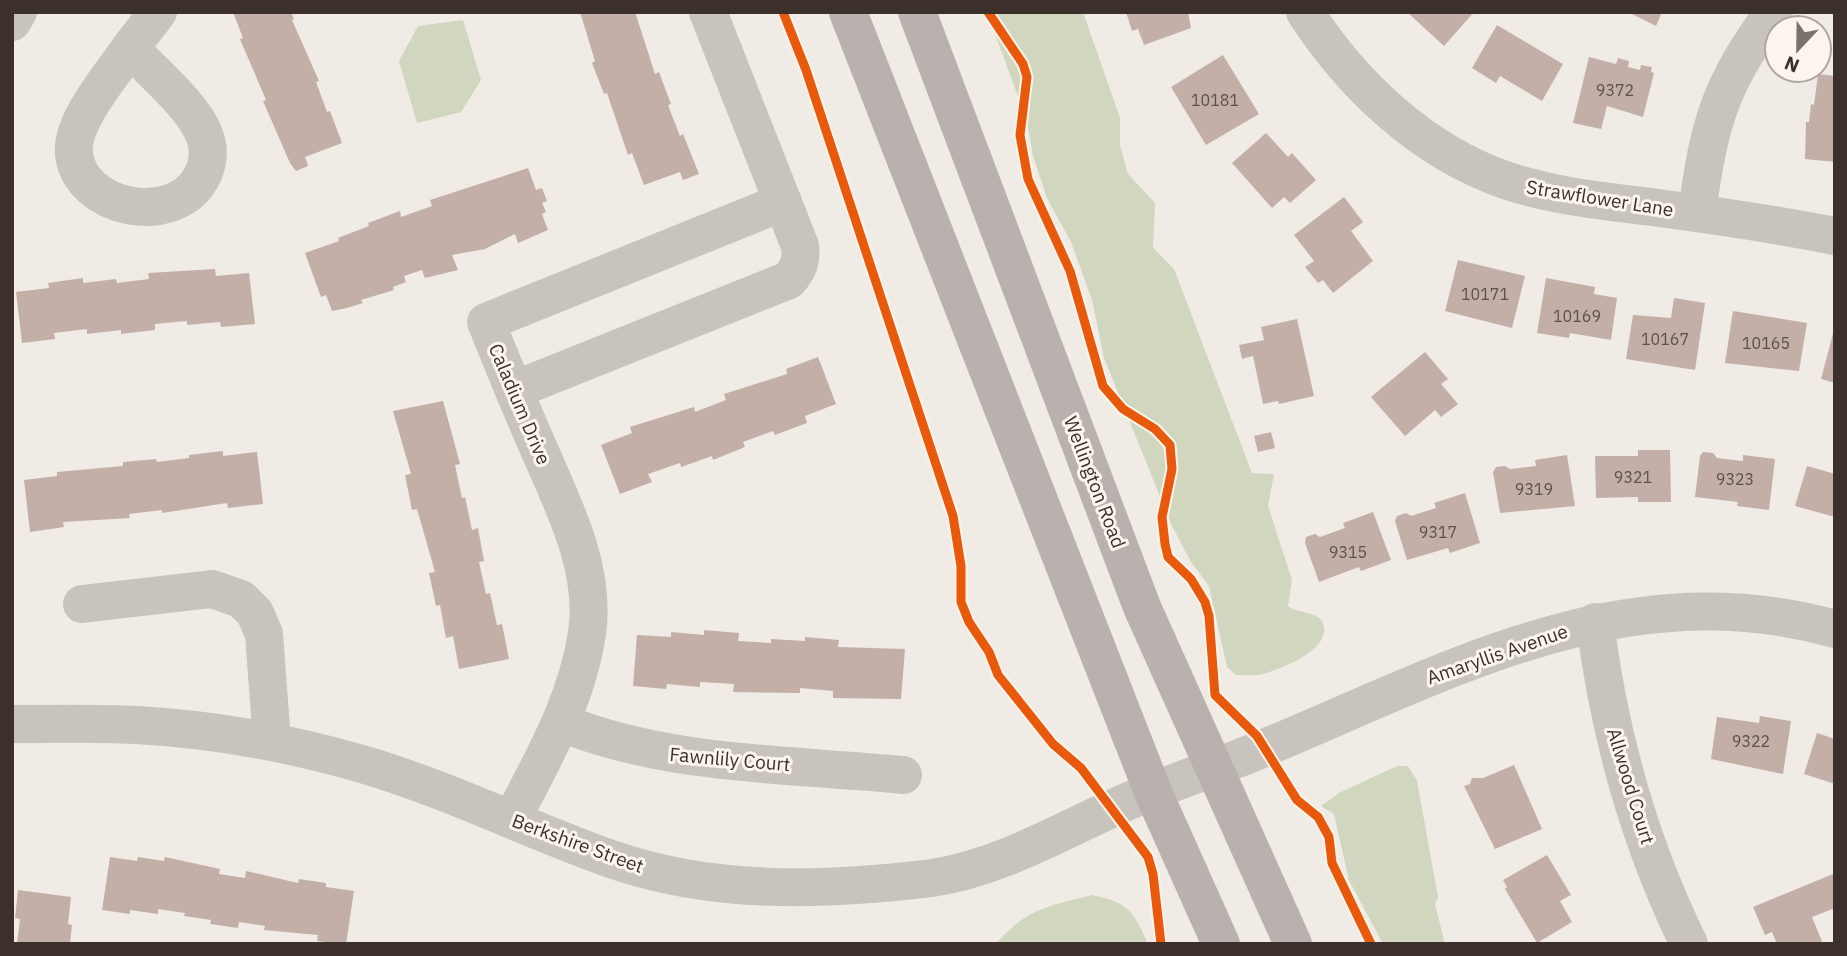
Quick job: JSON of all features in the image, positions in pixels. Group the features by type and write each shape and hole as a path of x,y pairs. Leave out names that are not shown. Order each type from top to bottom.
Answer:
{"main road":[{"path":"848,12 1165,787 1221,944"},
{"name":"Wellington Road","path":"917,12 1142,607 1293,944"}],"street":[{"path":"12,22 18,12"},
{"path":"130,48 158,12"},
{"path":"514,390 789,280 802,256 708,12"},
{"name":"Strawflower Lane","path":"1304,12 1322,39 1383,106 1413,131 1474,167 1503,180 1555,194 1697,213 1835,236"},
{"path":"1697,213 1703,167 1720,102 1744,52 1774,12"},
{"name":"Caladium Drive","path":"512,819 562,723 579,672 587,631 587,594 582,564 567,514 486,322 783,202"},
{"path":"82,604 212,589 241,599 255,613 264,634 272,742"},
{"name":"Amaryllis Avenue","path":"1165,787 1265,748 1436,674 1595,622 1669,611 1751,613 1835,629"},
{"name":"Allwood Court","path":"1595,622 1603,689 1619,761 1638,819 1689,944"},
{"name":"Fawnlily Court","path":"562,723 594,736 657,752 903,775"},
{"name":"Berkshire Street","path":"12,724 136,725 272,742 362,764 445,792 615,860 680,877 733,885 803,889 930,878 996,860 1165,787"}],"green space":[{"path":"987,12 1083,12 1120,118 1120,145 1128,174 1155,203 1153,248 1174,269 1252,473 1274,474 1268,506 1292,580 1288,606 1316,616 1322,621 1324,631 1321,640 1293,662 1257,675 1236,675 1227,667 1209,586 1191,562 1172,526 1104,358 1092,300 1071,242 1047,198 1033,156 1027,121"},
{"path":"463,20 481,80 461,112 417,123 399,61 418,26"},
{"path":"1397,766 1408,766 1417,781 1438,897 1435,904 1445,944 1383,944 1349,880 1334,814 1321,806 1339,793"},
{"path":"1092,895 1114,901 1128,910 1148,944 996,944 1017,923 1039,910"}],"building":[{"path":"233,12 291,12 319,81 316,82 327,112 330,111 342,143 305,157 308,166 296,171 290,163 263,101 266,100 240,39 243,38"},
{"path":"580,12 635,12 655,74 659,72 680,136 683,134 699,174 683,180 680,172 644,185 632,153 628,155 607,93 604,94 592,63 595,61"},
{"path":"1126,12 1188,12 1191,28 1144,45 1138,29 1132,31"},
{"path":"1407,12 1474,12 1444,46"},
{"path":"1628,12 1662,12 1656,26"},
{"path":"1497,25 1563,64 1542,101 1500,76 1496,83 1472,68"},
{"path":"1223,55 1259,114 1206,145 1171,87"},
{"path":"1589,57 1616,64 1618,58 1629,61 1628,67 1640,70 1641,65 1652,67 1651,72 1654,73 1643,117 1607,106 1601,129 1573,123"},
{"path":"1835,76 1835,162 1805,159 1806,122 1809,122 1811,104 1814,105 1817,84 1833,84"},
{"path":"1266,133 1288,157 1292,153 1316,180 1290,203 1284,197 1272,208 1232,163"},
{"path":"528,168 536,190 542,188 547,201 542,203 546,212 542,214 548,230 518,243 515,234 485,249 452,255 458,270 425,278 422,270 404,276 406,282 393,287 394,290 361,300 363,303 347,308 332,311 326,295 321,297 305,253 339,241 338,238 369,226 368,223 400,211 401,217 432,206 430,200"},
{"path":"1344,197 1363,222 1351,231 1373,261 1333,293 1323,280 1318,283 1305,267 1314,261 1294,235"},
{"path":"1458,260 1525,276 1512,328 1445,311"},
{"path":"215,269 216,276 249,273 255,324 221,327 220,322 187,325 187,321 155,324 155,330 121,334 121,330 87,334 87,329 54,333 55,339 22,343 16,292 49,288 48,283 83,278 83,283 116,279 117,283 149,279 148,273"},
{"path":"1546,278 1595,287 1594,294 1617,298 1611,340 1570,333 1569,338 1537,333"},
{"path":"1674,298 1705,303 1695,370 1626,359 1633,315 1671,318"},
{"path":"1733,311 1807,323 1799,371 1725,363"},
{"path":"1297,319 1314,396 1279,404 1278,401 1263,404 1253,356 1242,359 1239,345 1264,340 1261,327"},
{"path":"1835,326 1835,383 1821,379"},
{"path":"1425,352 1448,379 1441,384 1458,404 1441,417 1435,410 1405,436 1371,397"},
{"path":"818,357 836,404 805,416 807,423 775,435 773,431 743,442 745,447 713,460 712,456 681,467 680,463 648,474 652,482 620,494 601,445 632,433 630,427 694,407 695,412 726,400 724,394 787,374 786,369"},
{"path":"443,401 460,464 455,465 462,498 465,497 472,530 478,528 484,561 479,562 486,594 490,593 497,625 502,624 509,659 459,669 453,636 446,638 440,605 436,606 429,573 435,572 417,509 412,510 405,475 411,474 393,411"},
{"path":"1271,432 1275,448 1258,452 1254,436"},
{"path":"1638,450 1670,450 1671,502 1638,502 1638,497 1596,498 1595,456 1638,456"},
{"path":"223,451 223,456 257,452 263,504 228,508 227,503 162,513 162,510 129,514 130,518 63,522 64,527 30,532 24,480 57,476 57,472 123,466 123,462 156,459 157,462"},
{"path":"1703,452 1713,453 1717,458 1743,461 1743,455 1775,459 1769,510 1737,506 1738,502 1695,497 1700,456"},
{"path":"1567,455 1575,506 1500,513 1493,472 1496,467 1505,466 1510,469 1536,466 1535,460"},
{"path":"1807,466 1835,474 1835,517 1795,506"},
{"path":"1465,493 1480,543 1450,553 1448,548 1407,560 1395,521 1397,516 1406,513 1411,516 1436,508 1434,503"},
{"path":"1373,512 1391,560 1361,571 1359,567 1319,582 1305,543 1306,537 1315,534 1320,537 1345,528 1343,523"},
{"path":"704,630 739,633 738,641 805,641 805,637 839,640 838,647 905,649 901,699 833,698 833,691 800,688 800,693 733,692 734,684 700,682 700,687 667,684 666,689 633,686 637,635 671,637 671,632 704,635"},
{"path":"1760,716 1791,721 1783,774 1711,759 1717,717 1759,723"},
{"path":"1817,733 1835,739 1835,784 1804,774"},
{"path":"1514,765 1542,829 1495,849 1464,786 1470,784 1472,778 1483,778"},
{"path":"1547,855 1571,895 1560,901 1572,922 1537,943 1505,889 1507,887 1503,880"},
{"path":"110,857 164,861 165,857 220,869 219,874 245,878 246,871 298,883 299,879 326,883 326,887 354,891 346,944 317,941 318,935 264,930 265,926 239,922 238,928 210,924 211,920 158,909 158,914 102,910"},
{"path":"1833,874 1835,908 1812,917 1823,944 1777,944 1772,932 1765,935 1753,907"},
{"path":"18,890 71,897 68,924 72,925 70,944 17,944 20,919 15,918"}],"cycle path":[{"path":"783,12 806,70 953,516 961,566 961,602 969,622 989,652 998,675 1053,744 1081,768 1148,857 1153,874 1161,944"},
{"path":"988,12 1023,64 1027,77 1020,135 1028,179 1070,271 1103,386 1123,409 1155,429 1170,445 1172,469 1162,517 1165,544 1168,557 1191,579 1205,602 1209,616 1215,695 1257,736 1297,800 1318,817 1329,837 1332,863 1371,944"}]}
